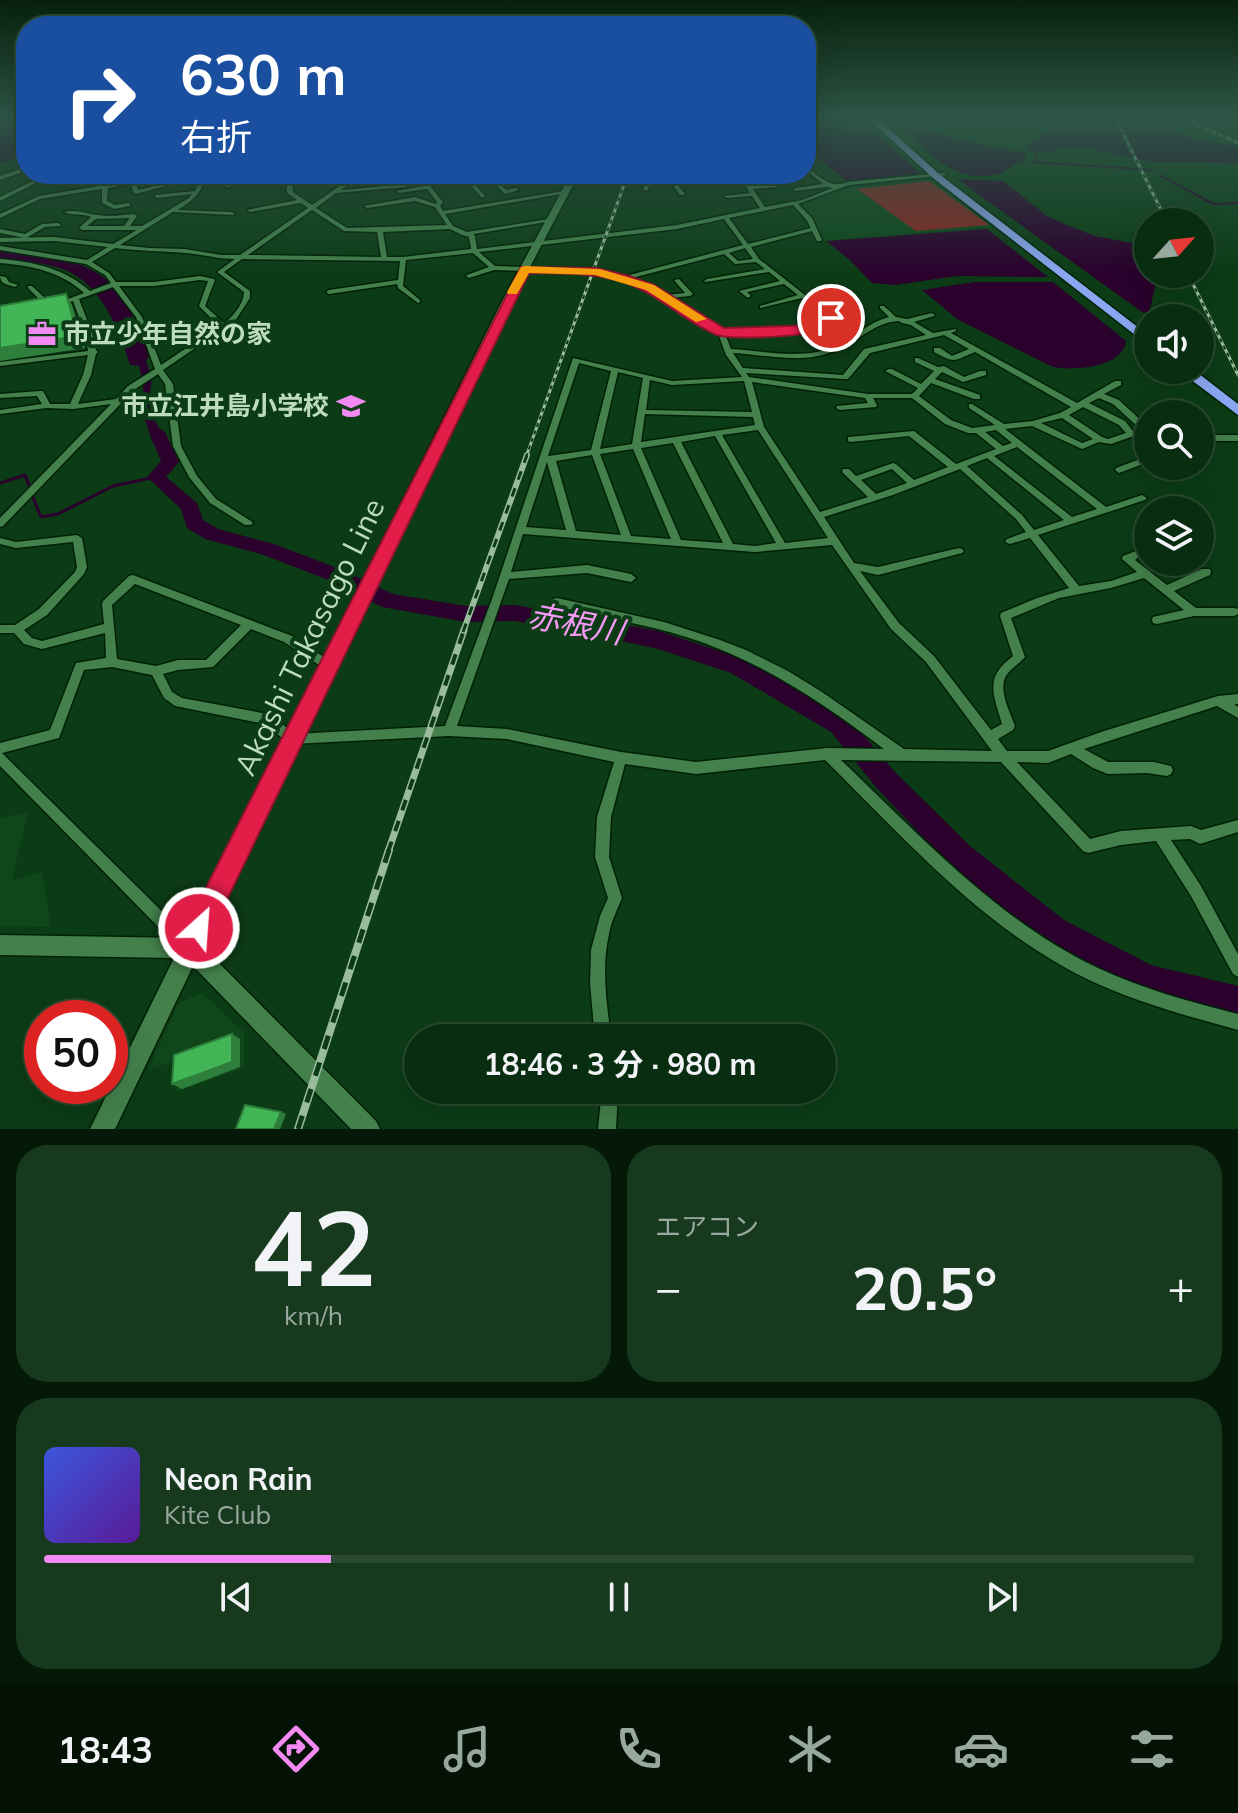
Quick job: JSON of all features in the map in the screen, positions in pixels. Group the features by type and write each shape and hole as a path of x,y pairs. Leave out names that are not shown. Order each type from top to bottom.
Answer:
{"highway":[{"path":"934,170 1134,330"},
{"path":"934,170 1134,323"},
{"path":"1203,384 1238,411"},
{"path":"1214,384 1238,402"}],"main road":[{"name":"Akashi Takasago Line","path":"102,1129 292,739 570,184"},
{"path":"0,945 189,948 368,1129"}],"street":[{"path":"0,240 54,239 238,258 403,259 727,219 794,203 838,187 940,175"},
{"path":"816,176 827,185"},
{"path":"0,199 31,184"},
{"path":"0,216 39,198 116,184"},
{"path":"137,184 136,192 163,186"},
{"path":"88,262 173,211 197,192 200,184"},
{"path":"289,184 290,193 346,230 451,227 472,236 474,250 493,268"},
{"path":"0,524 131,388 233,320 247,298 247,291 220,272 345,184"},
{"path":"333,192 411,184"},
{"path":"429,184 440,202 437,206"},
{"path":"472,184 482,196"},
{"path":"498,184 505,192 516,190"},
{"path":"646,190 647,184"},
{"path":"676,184 682,194"},
{"path":"730,186 741,184"},
{"path":"727,196 745,184"},
{"path":"748,184 763,208"},
{"path":"762,184 776,185"},
{"path":"370,196 406,185"},
{"path":"796,186 804,189 827,185 838,187"},
{"path":"105,187 104,202 114,207 128,205"},
{"path":"157,196 197,192"},
{"path":"444,213 564,193"},
{"path":"367,206 415,199 437,206 451,227"},
{"path":"250,210 301,201"},
{"path":"794,203 809,218 819,240"},
{"path":"504,204 516,226"},
{"path":"173,211 232,214"},
{"path":"67,212 95,217 134,216 127,226"},
{"path":"95,217 82,228 145,228"},
{"path":"469,276 493,268 596,271 625,279 665,297 721,332 794,332 831,325 831,318 757,260 727,219"},
{"path":"464,234 549,221"},
{"path":"26,238 44,225 58,225"},
{"path":"625,279 813,229"},
{"path":"380,230 384,259"},
{"path":"0,231 26,238"},
{"path":"1,249 21,242 54,239"},
{"path":"1,249 88,262 107,274 139,317 159,370 169,384 177,446 193,477 213,501 248,523"},
{"path":"725,252 737,263 757,260"},
{"path":"403,259 400,287 418,301"},
{"path":"0,261 44,266 62,272 90,294"},
{"path":"707,281 770,270"},
{"path":"0,278 15,285"},
{"path":"30,310 76,300 115,284 154,284 200,278 212,280 202,306 224,327"},
{"path":"665,297 690,294 677,280"},
{"path":"329,292 400,282"},
{"path":"748,296 742,291 786,282"},
{"path":"30,287 43,299 45,306"},
{"path":"762,307 803,296"},
{"path":"73,407 94,352 76,300"},
{"path":"882,307 894,319"},
{"path":"904,322 932,315"},
{"path":"728,351 808,355 827,352 877,321 894,319 931,335"},
{"path":"846,343 867,351 954,330"},
{"path":"721,332 728,351 747,379 759,421 851,566 895,626 930,659 1004,757 1088,846 1121,838 1191,832 1200,837 1238,826"},
{"path":"944,332 1079,404 1122,423 1131,434"},
{"path":"937,350 952,359 976,349"},
{"path":"741,370 845,377 867,351"},
{"path":"0,364 94,352"},
{"path":"449,731 547,459 576,360 672,383 747,379 868,396 914,396 948,422 971,431 1033,423 1063,415 1118,383"},
{"path":"918,360 937,370"},
{"path":"914,396 941,368 963,380 983,373"},
{"path":"615,371 595,452 627,539"},
{"path":"889,371 922,387"},
{"path":"647,377 636,446 678,543"},
{"path":"929,379 977,397"},
{"path":"0,396 33,391 40,393 47,406"},
{"path":"1063,415 1108,442 1145,429 1116,402 1097,394"},
{"path":"840,408 854,403 873,405 868,396"},
{"path":"0,412 119,401"},
{"path":"972,406 1016,444 1071,482 1104,510"},
{"path":"642,412 759,421"},
{"path":"547,459 717,433 759,421"},
{"path":"1033,423 1082,446 1099,439"},
{"path":"977,430 1002,449"},
{"path":"717,433 782,546"},
{"path":"851,439 911,433 958,466 1019,517 1076,590"},
{"path":"1214,438 1238,438"},
{"path":"676,440 730,547"},
{"path":"818,516 875,498 1016,444"},
{"path":"988,455 1072,522"},
{"path":"547,459 572,534"},
{"path":"1119,470 1134,464"},
{"path":"855,479 893,466 913,484"},
{"path":"846,471 875,498"},
{"path":"1010,541 1034,536 1134,501"},
{"path":"520,530 730,547 835,541"},
{"path":"0,541 16,545 77,538 82,567 43,612 17,629 0,629"},
{"path":"851,566 878,571 959,551"},
{"path":"505,576 587,569 631,578"},
{"path":"990,737 1009,726 997,685 1001,670 1019,657 1005,616 1043,599 1076,590 1113,587 1138,576"},
{"path":"1149,576 1194,612"},
{"path":"1166,590 1197,576"},
{"path":"112,662 107,604 133,579 288,639 329,666"},
{"path":"557,602 633,617 699,637 766,665 831,703 899,753"},
{"path":"1157,620 1194,612 1234,612"},
{"path":"0,748 55,734 80,666 112,662 156,671 178,665 209,664 248,625"},
{"path":"17,629 28,641 42,645 110,627"},
{"path":"156,671 168,695 179,702 268,719 292,739 449,731 507,734 621,758 696,768 827,754 1048,757 1218,701 1238,699"},
{"path":"1218,701 1238,713"},
{"path":"1072,748 1091,761 1111,769 1155,766 1167,770"},
{"path":"827,754 995,912 1060,955 1159,1001 1238,1022"},
{"path":"0,758 189,948"},
{"path":"602,1024 595,960 602,924 615,898 602,857 604,817 621,758"},
{"path":"1160,835 1237,964"},
{"path":"607,1129 609,1104"}],"shaded area":[{"path":"832,170 916,170 922,175 848,182"},
{"path":"955,170 1007,170 995,175 966,174"},
{"path":"957,179 1003,181 1047,216 1095,236 1134,243 1134,288 1155,288 1151,304 1134,306"},
{"path":"928,180 992,227 823,241 801,204 849,188"},
{"path":"929,181 989,225 916,231 857,189"},
{"path":"987,229 1048,277 957,276 895,285 872,283 826,241"},
{"path":"0,250 78,264 112,285 137,325 149,356 146,361 152,378 149,399 152,416 167,441 168,457 160,446 153,443 144,417 143,382 139,366 130,365 114,323 98,296 88,285 63,269 0,258"},
{"path":"975,282 1053,282 1126,341 1123,350 1116,357 1096,366 1053,367 957,319 922,290"},
{"path":"28,812 12,880 42,872 51,927 0,926 0,818"},
{"path":"202,993 244,1032 244,1068 176,1092 179,1059 148,1070 179,1003"}],"building":[{"name":"市立少年自然の家","path":"66,294 78,336 0,348 0,306"},
{"path":"232,1034 232,1062 172,1084 174,1055"},
{"path":"245,1105 281,1112 274,1129 236,1129"}],"waterway":[{"path":"1147,170 1152,170"},
{"path":"1160,175 1213,204 1238,203"},
{"name":"赤根川","path":"157,432 170,462 156,477 190,507 194,523 212,534 267,549 333,574 389,601 466,614 514,613 570,622 658,640 739,666 840,725 885,779 960,856 1054,930 1147,979 1238,1002"},
{"path":"0,483 25,475 30,488"},
{"path":"32,495 41,517 58,514 113,486 156,477"}],"railway":[{"path":"1141,170 1160,208"},
{"path":"526,457 624,184"},
{"path":"1195,288 1238,375"},
{"path":"463,632 527,455"},
{"path":"388,852 464,630"},
{"path":"298,1129 389,850"}],"slow traffic":[{"path":"513,292 525,269 596,271 650,288 700,319"}],"place":[{"name":"市立少年自然の家","path":"42,334"},
{"name":"市立江井島小学校","path":"351,406"}],"route":[{"path":"199,928 525,269 596,271 625,279 650,288 721,332 794,332 824,328 831,325 831,318"}]}
